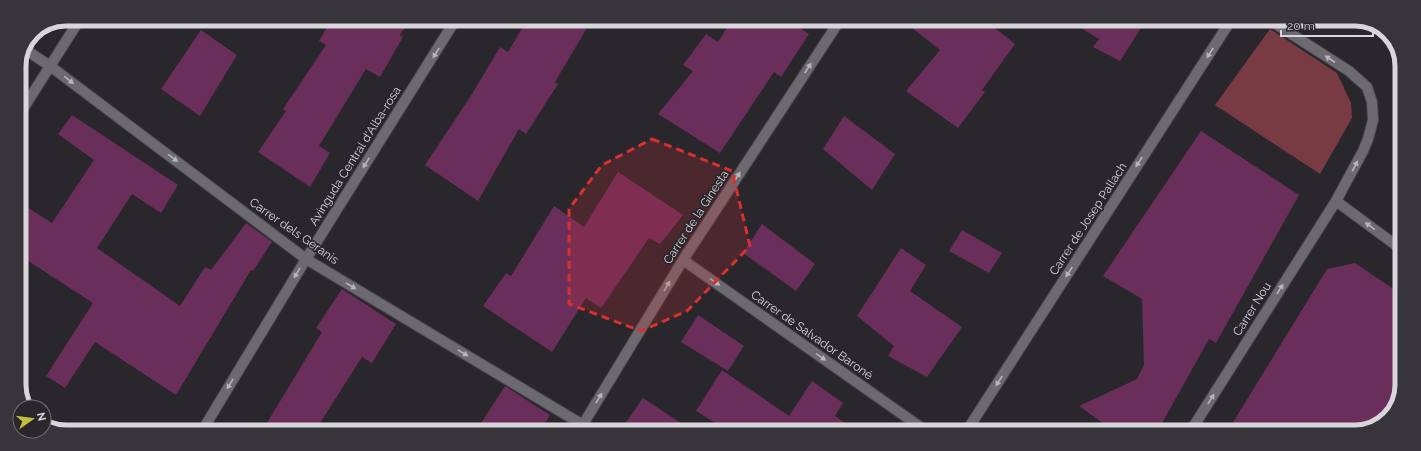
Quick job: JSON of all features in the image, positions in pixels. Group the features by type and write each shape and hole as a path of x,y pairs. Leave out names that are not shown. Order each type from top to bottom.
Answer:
{"street":[{"path":"26,104 76,26"},
{"name":"Avinguda Central d'Alba-rosa","path":"205,425 306,259 452,26"},
{"name":"Carrer de la Ginesta","path":"583,425 683,260 836,26"},
{"name":"Carrer de Josep Pallach","path":"971,425 1227,26"},
{"name":"Carrer Nou","path":"1194,425 1336,201 1363,151 1373,120 1372,102 1366,87 1349,71 1280,26"},
{"name":"Carrer dels Geranis","path":"29,52 50,66 306,259 576,425"},
{"path":"1336,201 1395,245"},
{"name":"Carrer de Salvador Baroné","path":"683,260 917,425"}],"highlighted area":[{"path":"652,139 732,171 750,246 687,311 641,331 569,304 569,209 602,165"}],"shaded area":[{"path":"1270,29 1337,73 1351,103 1352,118 1320,174 1215,105"}],"building":[{"path":"328,26 406,26 400,35 403,37 380,77 366,69 319,146 330,153 310,187 258,152 286,111 283,109 326,45 319,41"},
{"path":"523,26 584,26 587,28 555,82 558,84 526,134 519,129 478,201 425,165 472,94 500,47 508,52"},
{"path":"728,26 796,26 809,34 781,77 774,72 720,153 658,114 693,71 683,65 706,34 718,42"},
{"path":"910,26 992,26 1015,44 982,90 985,92 958,128 906,91 940,50"},
{"path":"1078,26 1142,26 1120,61 1093,47 1099,39"},
{"path":"201,30 237,55 200,116 161,89"},
{"path":"72,115 178,185 161,213 132,194 97,248 180,306 205,267 211,270 246,223 272,242 253,271 251,270 176,395 95,342 65,388 46,376 93,303 26,260 26,206 52,223 94,160 58,134"},
{"path":"844,116 895,154 872,190 823,149"},
{"path":"1201,131 1299,195 1216,343 1209,339 1161,425 1105,425 1079,406 1137,379 1144,365 1142,299 1103,276"},
{"path":"618,172 683,215 660,244 649,238 601,308 586,298 552,352 483,306 506,273 511,276 554,206 584,227"},
{"path":"762,224 815,264 796,291 743,253"},
{"path":"962,230 1002,253 989,273 949,251"},
{"path":"901,248 926,265 910,291 962,327 927,377 888,356 894,346 857,316"},
{"path":"1355,263 1395,290 1395,390 1391,403 1379,417 1373,421 1363,424 1231,425 1327,269"},
{"path":"342,289 396,324 372,363 362,357 319,425 266,425 322,332 316,328"},
{"path":"698,315 744,346 728,371 681,342"},
{"path":"722,370 789,416 812,381 843,403 835,416 848,425 718,425 696,411"},
{"path":"505,386 550,415 544,425 480,425"},
{"path":"643,398 684,425 624,425"}]}
